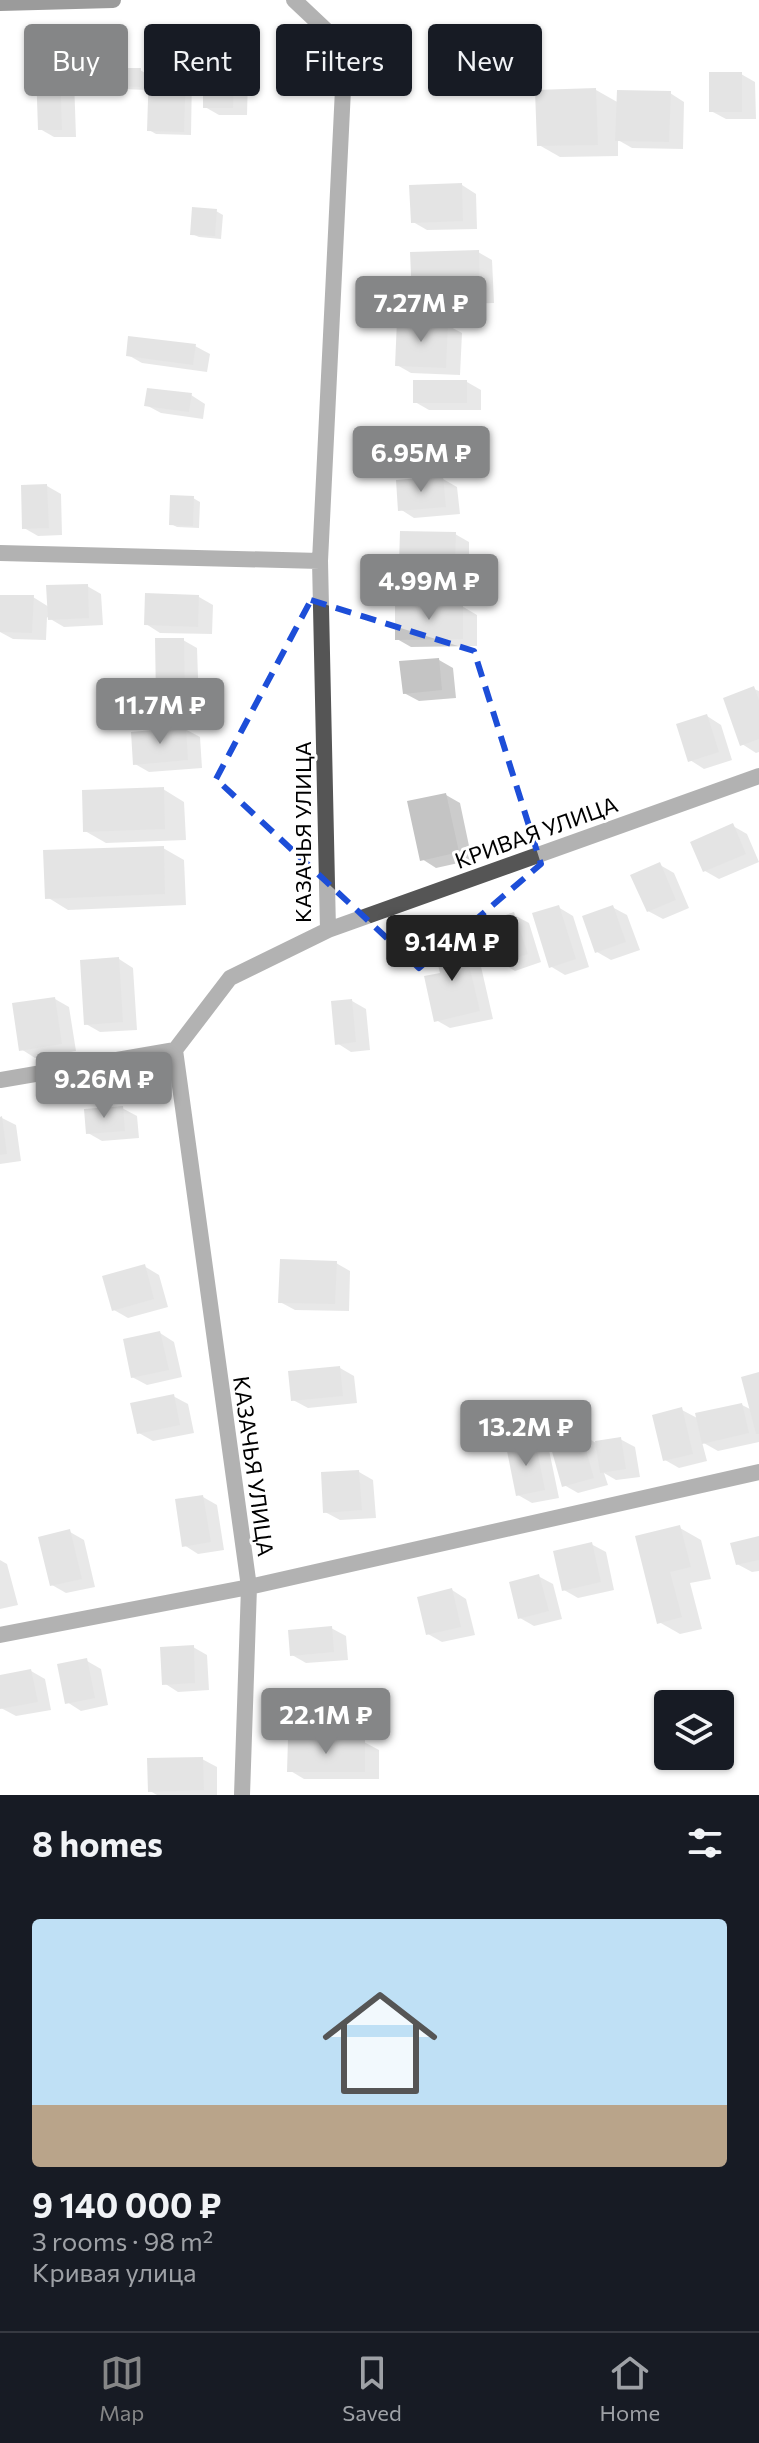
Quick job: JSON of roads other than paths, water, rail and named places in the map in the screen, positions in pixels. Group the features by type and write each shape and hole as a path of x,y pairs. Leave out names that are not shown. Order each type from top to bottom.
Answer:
{"main road":[{"path":"0,3 113,0"}],"street":[{"name":"КАЗАЧЬЯ УЛИЦА","path":"242,1795 249,1587 175,1050 230,978 328,930 320,561 345,48 294,0"},
{"path":"0,553 320,561"},
{"name":"КРИВАЯ УЛИЦА","path":"328,930 759,776"},
{"path":"0,1080 175,1050"},
{"path":"0,1635 249,1587 759,1472"}]}
